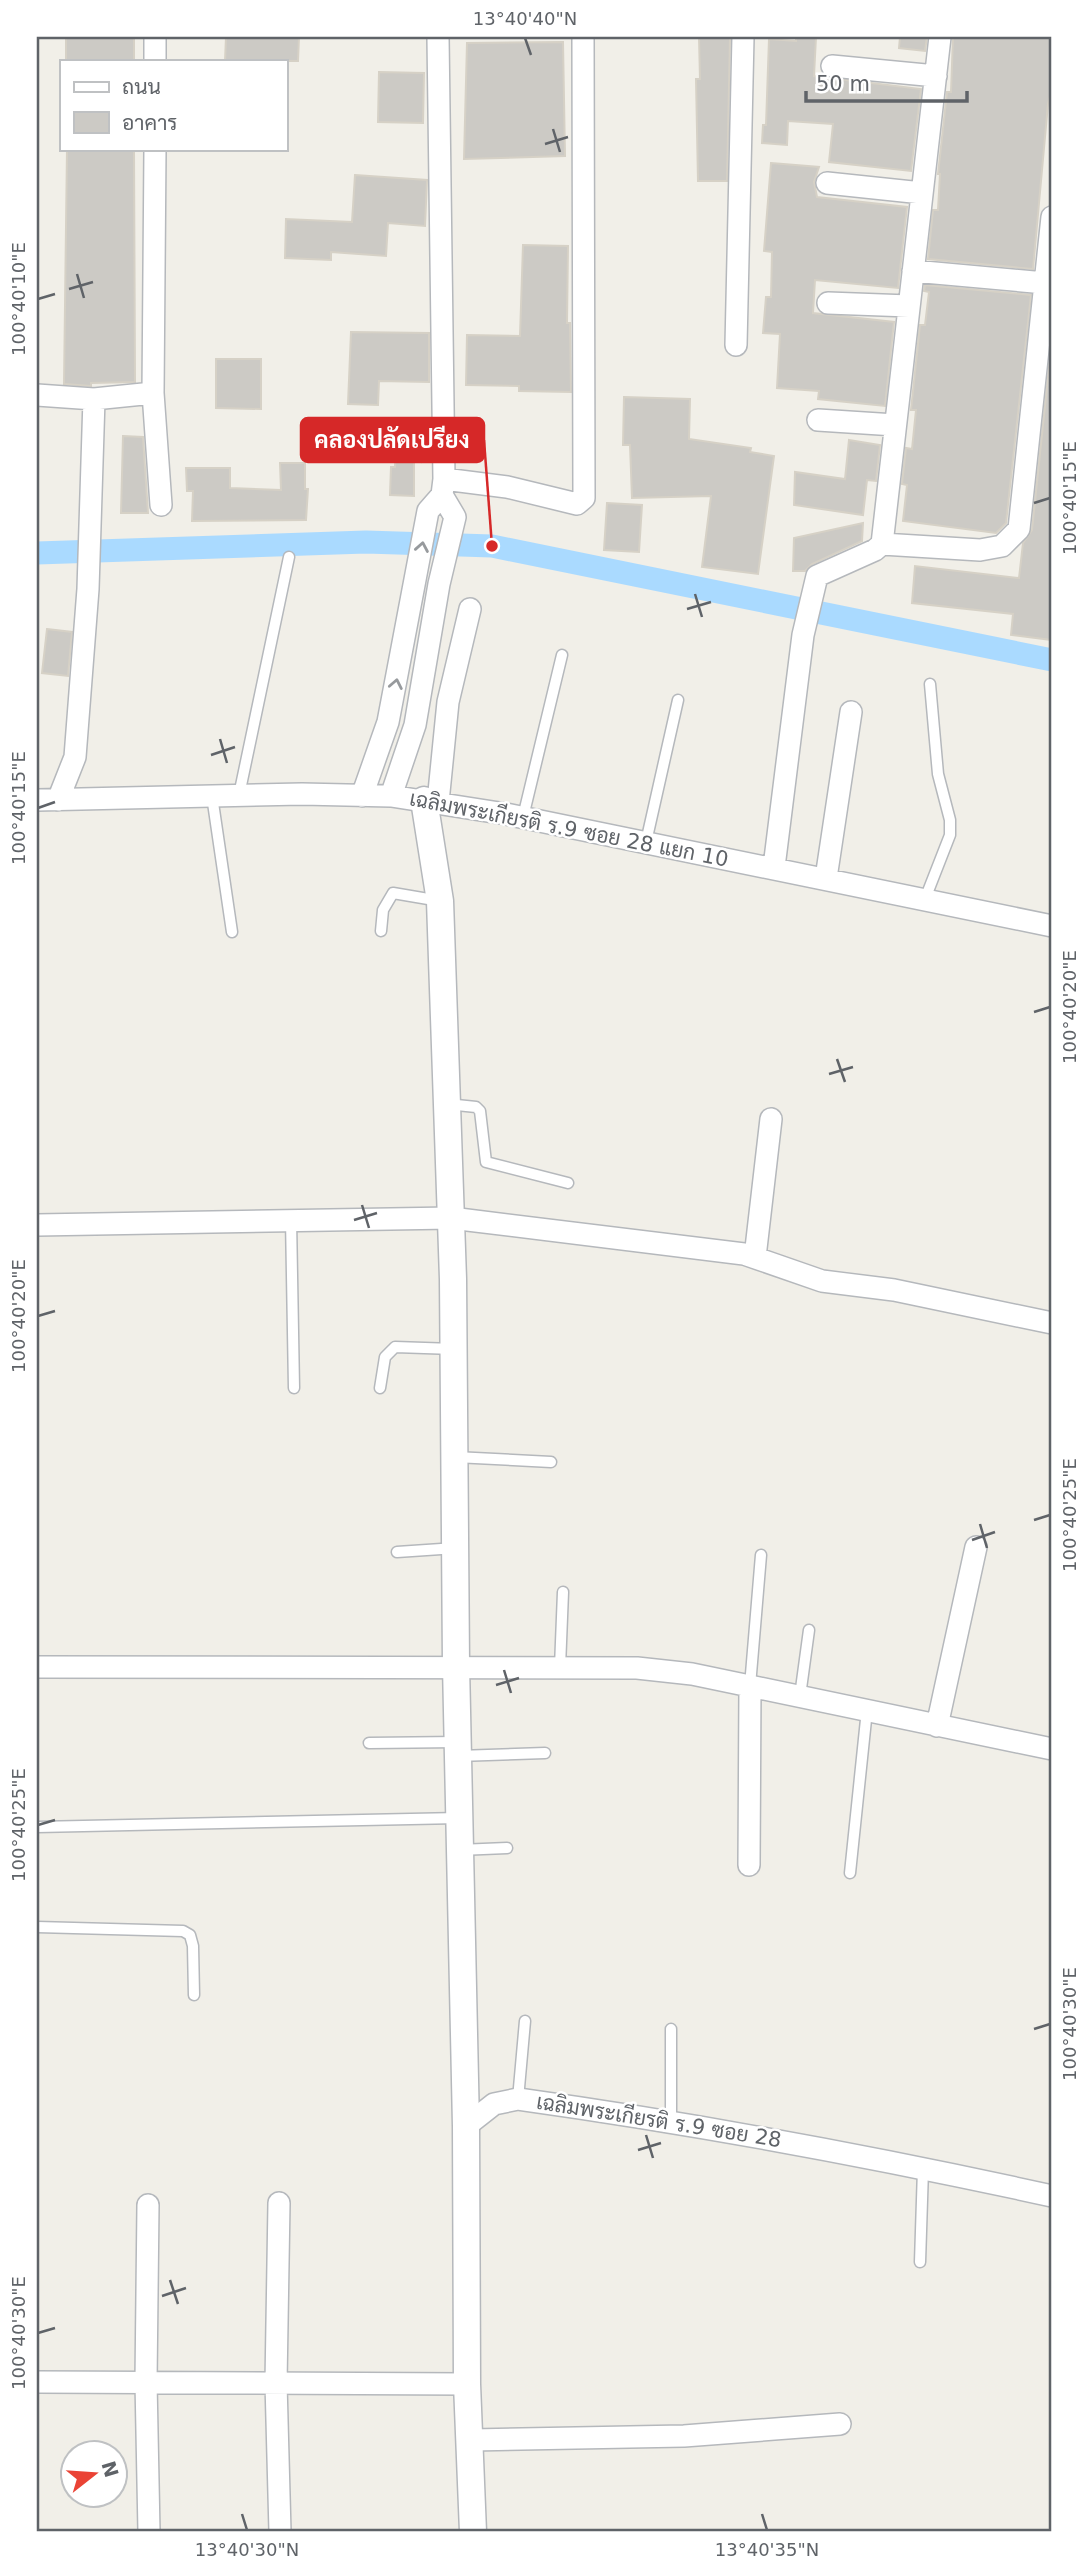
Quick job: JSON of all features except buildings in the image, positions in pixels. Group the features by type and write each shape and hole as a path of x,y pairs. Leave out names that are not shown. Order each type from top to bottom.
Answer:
{"street":[{"path":"155,37 155,60"},
{"path":"391,796 415,725 439,583 454,517 443,487 438,37"},
{"path":"443,487 507,487 577,504 584,498 583,37"},
{"path":"736,345 743,37"},
{"path":"774,867 803,635 817,576 875,550 881,544 940,37"},
{"path":"832,66 936,76"},
{"path":"155,150 153,393 161,505"},
{"path":"827,183 922,193"},
{"path":"881,544 980,550 1002,546 1019,529 1052,217"},
{"path":"913,271 1045,283"},
{"path":"828,303 909,306"},
{"path":"37,395 94,399 153,393"},
{"path":"47,800 75,757 88,589 94,399"},
{"path":"818,419 895,425"},
{"path":"362,796 388,722 428,511 443,487"},
{"path":"470,609 448,702 431,801 440,901 451,1218 456,1665 466,2126 467,2384 472,2440 474,2532"},
{"path":"404,643 428,645"},
{"path":"826,878 851,712"},
{"path":"388,722 415,725"},
{"name":"เฉลิมพระเกียรติ ร.9 ซอย 28 แยก 10","path":"47,800 239,795 391,796 431,801 774,867 1052,926"},
{"path":"755,1257 771,1119"},
{"path":"37,1225 451,1218 682,1244 755,1257 812,1279 894,1290 1052,1323"},
{"path":"937,1726 976,1546"},
{"path":"37,1667 456,1665 637,1668 750,1686 1052,1749"},
{"path":"749,1865 750,1686"},
{"name":"เฉลิมพระเกียรติ ร.9 ซอย 28","path":"466,2126 494,2104 518,2099 671,2120 1052,2196"},
{"path":"279,2203 276,2383 280,2532"},
{"path":"148,2205 146,2382 149,2532"},
{"path":"37,2382 467,2384"},
{"path":"472,2440 684,2436 840,2424"}],"lane":[{"path":"239,795 289,557"},
{"path":"523,817 562,655"},
{"path":"925,899 950,835 950,820 938,774 930,684"},
{"path":"646,842 678,700"},
{"path":"212,796 232,932"},
{"path":"381,931 383,910 393,894 440,901"},
{"path":"447,1104 477,1107 480,1111 484,1157 490,1165 568,1183"},
{"path":"291,1219 294,1388"},
{"path":"380,1388 385,1357 395,1347 454,1349"},
{"path":"455,1457 551,1462"},
{"path":"397,1552 456,1548"},
{"path":"750,1686 761,1555"},
{"path":"561,1667 563,1592"},
{"path":"800,1696 809,1630"},
{"path":"850,1873 867,1710"},
{"path":"369,1743 545,1753"},
{"path":"37,1826 459,1818"},
{"path":"460,1850 507,1848"},
{"path":"37,1927 183,1931 190,1935 193,1946 194,1995"},
{"path":"518,2099 525,2021"},
{"path":"671,2029 671,2120"},
{"path":"920,2262 923,2169"}],"waterway":[{"path":"37,553 366,542 492,546 1052,660"}],"place":[{"name":"คลองปลัดเปรียง","path":"492,546"}]}
